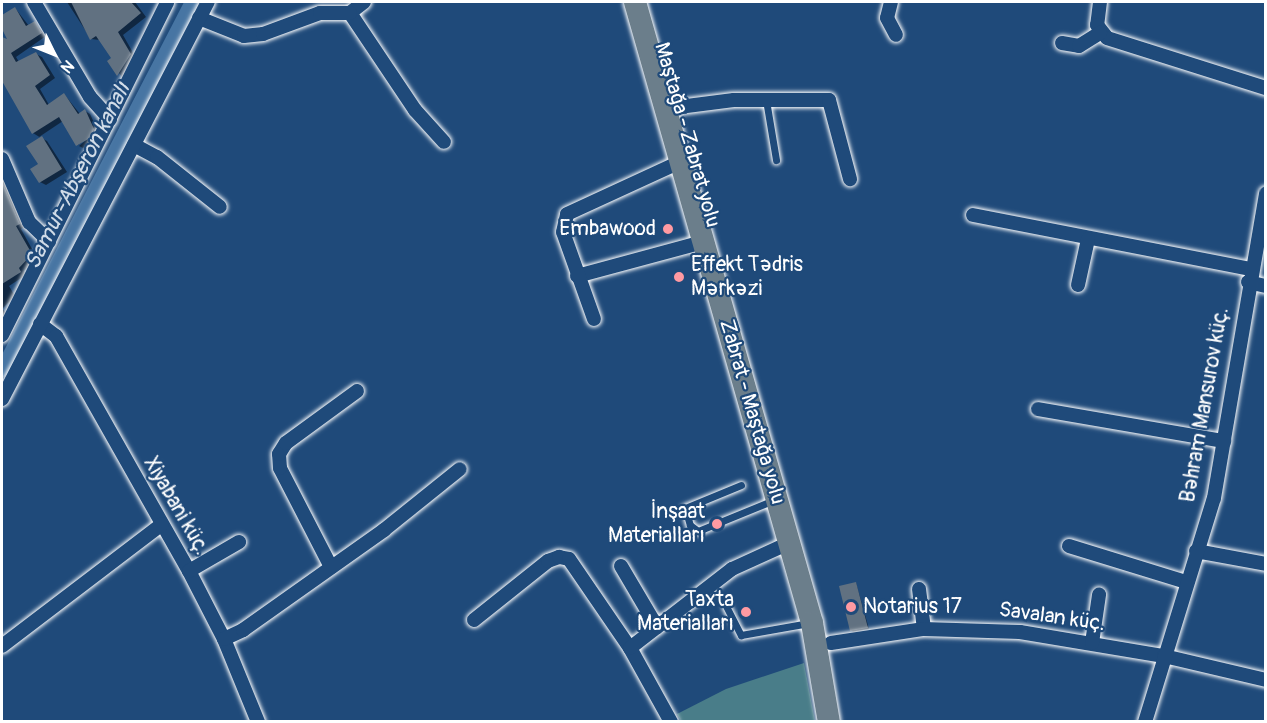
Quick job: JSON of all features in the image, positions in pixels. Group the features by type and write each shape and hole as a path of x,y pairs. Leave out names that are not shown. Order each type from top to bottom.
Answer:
{"main road":[{"name":"Zabrat - Maştağa yolu","path":"635,2 812,623 829,722"},
{"name":"Maştağa - Zabrat yolu","path":"650,2 831,643 842,722"}],"street":[{"path":"34,2 90,97 110,119"},
{"path":"2,399 208,2"},
{"path":"199,18 244,36 263,34 320,13 350,13 364,2"},
{"path":"891,2 887,18 896,35"},
{"path":"1100,2 1096,15 1100,33"},
{"path":"2,335 110,119 163,3"},
{"path":"350,13 416,110 444,142"},
{"path":"1062,43 1079,46 1100,33"},
{"path":"1100,33 1266,88"},
{"path":"679,107 766,100 829,100 850,179"},
{"path":"134,145 158,157 220,207"},
{"path":"2,159 29,222 49,241"},
{"path":"594,319 563,232 567,214 680,162"},
{"name":"Bəhram Mansurov küç.","path":"1145,722 1186,582 1214,498 1249,276 1265,202"},
{"path":"973,215 1249,276 1266,286"},
{"path":"1078,285 1088,239"},
{"path":"577,276 703,242"},
{"name":"Xiyabani küç.","path":"40,324 56,336 189,571 224,639 258,722"},
{"path":"331,567 280,468 279,454 286,443 357,391"},
{"path":"1038,409 1224,441"},
{"path":"224,639 243,630 331,567 460,469"},
{"path":"2,646 162,524"},
{"path":"189,571 239,542"},
{"path":"630,648 732,569 789,543"},
{"path":"1069,546 1186,582"},
{"path":"1196,551 1266,564"},
{"path":"474,620 559,557 576,566 630,648 671,722"},
{"path":"621,567 657,627"},
{"path":"919,590 924,629"},
{"path":"1092,643 1100,595"},
{"name":"Savalan küç.","path":"831,643 924,629 1020,632 1164,656 1266,680"}],"lane":[{"path":"766,100 776,160"},
{"path":"741,485 685,508 690,525 698,531 776,499"},
{"path":"726,606 736,628 748,636 812,623"}],"green space":[{"path":"804,663 815,721 681,721 677,714 726,689"}],"building":[{"path":"71,2 131,2 141,13 118,32 131,54 117,76 107,61 111,58 96,36 90,40"},
{"path":"15,7 26,26 35,21 42,33 11,53 16,62 36,52 50,75 35,86 47,105 64,93 78,114 85,109 94,129 90,138 76,146 59,117 32,134 2,81 2,37 7,39 2,29 2,15"},
{"path":"42,136 62,169 39,183 30,169 38,164 26,146"},
{"path":"2,181 20,224 16,226 32,254 19,268 21,272 2,284"},
{"path":"856,582 868,628 850,631 839,586"}],"waterway":[{"name":"Samur-Abşeron kanalı","path":"2,370 192,2"}],"place":[{"name":"Embawood","path":"668,229"},
{"name":"Effekt Tədris Mərkəzi","path":"679,277"},
{"name":"İnşaat Materialları","path":"717,524"},
{"name":"Notarius 17","path":"851,607"},
{"name":"Taxta Materialları","path":"746,612"}]}
